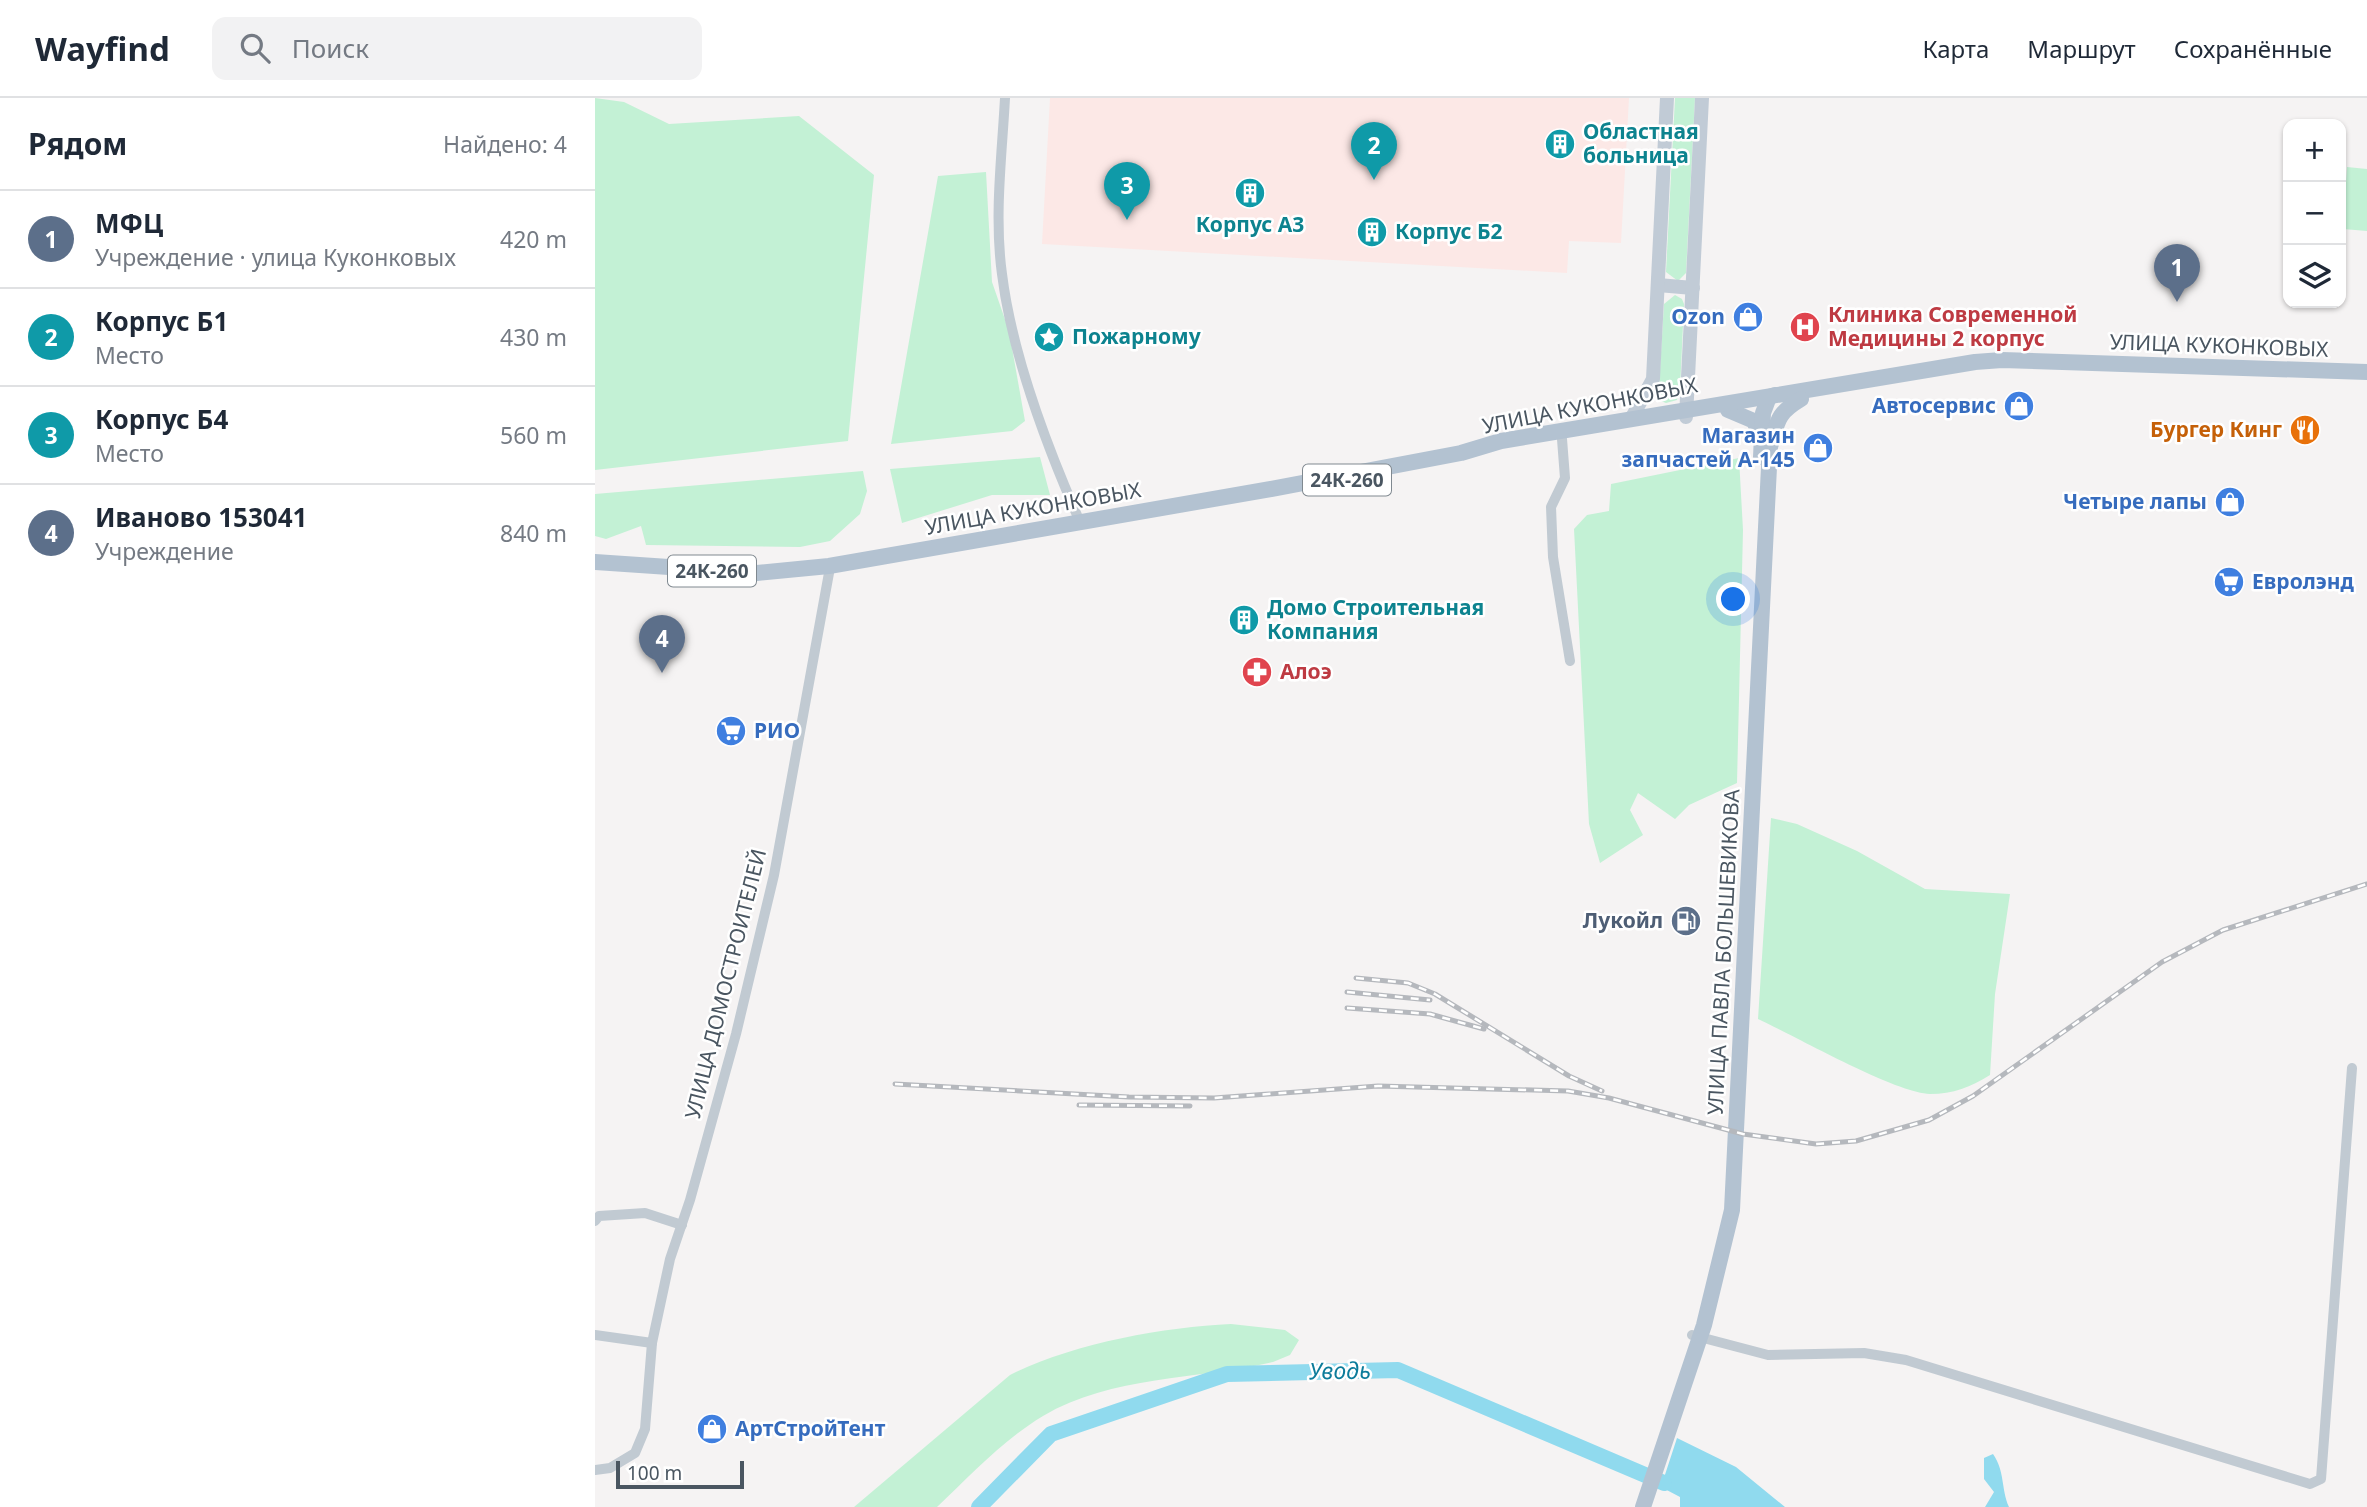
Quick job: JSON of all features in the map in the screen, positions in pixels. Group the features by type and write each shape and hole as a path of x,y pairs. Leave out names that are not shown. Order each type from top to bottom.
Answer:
{"main road":[{"path":"1631,419 1644,400 1653,379 1667,98"},
{"path":"1686,413 1702,98"},
{"path":"1658,285 1693,288"},
{"name":"УЛИЦА КУКОНКОВЫХ","path":"1081,525 1562,439 1936,366 2003,360 2367,372"},
{"name":"УЛИЦА КУКОНКОВЫХ","path":"1770,400 1801,399 1939,375 2003,369 2367,381"},
{"path":"1686,383 1699,398 1728,405 1754,421 1765,445"},
{"name":"УЛИЦА ПАВЛА БОЛЬШЕВИКОВА","path":"1639,1507 1696,1337 1717,1244 1728,1131 1765,445 1776,421 1785,410 1801,399"},
{"path":"1765,445 1770,400"},
{"name":"УЛИЦА КУКОНКОВЫХ","path":"829,569 987,549 1081,525 1461,453 1501,441 1631,419 1686,413"},
{"name":"24К-260","path":"595,564 734,578 829,569"}],"street":[{"path":"1005,98 1000,210 1002,273 1021,359 1081,525"},
{"path":"1562,439 1565,478 1551,507 1553,557 1570,661"},
{"name":"УЛИЦА ДОМОСТРОИТЕЛЕЙ","path":"595,1470 610,1468 635,1453 645,1429 652,1343 670,1259 736,1034 774,874 829,569"},
{"path":"1696,1337 1768,1355 1864,1353 1906,1360 2309,1484 2317,1482 2321,1479 2352,1068"},
{"path":"596,1217 645,1213 682,1224"},
{"path":"595,1335 652,1343"}],"shaded area":[{"path":"1050,98 1629,98 1621,243 1569,241 1567,273 1042,244"}],"green space":[{"path":"595,98 624,102 669,124 799,116 874,175 848,441 595,470"},
{"path":"1675,98 1695,98 1686,273 1678,281 1666,272"},
{"path":"2347,167 2367,169 2367,231 2346,229"},
{"path":"986,172 992,282 1009,331 1025,421 1012,431 891,444 938,176"},
{"path":"1675,295 1682,299 1684,304 1680,389 1677,400 1666,403 1661,401 1659,386 1664,304"},
{"path":"1040,457 1050,495 992,495 902,523 890,469"},
{"path":"1739,458 1743,530 1737,783 1689,805 1675,819 1638,793 1630,810 1643,835 1600,863 1589,824 1574,529 1587,515 1609,511 1611,484"},
{"path":"863,471 867,491 860,514 830,541 800,547 646,545 641,526 606,539 595,536 595,494"},
{"path":"1771,818 1797,824 1857,851 1925,889 2010,894 1995,994 1990,1075 1954,1091 1930,1094 1914,1091 1845,1063 1758,1019"},
{"path":"1231,1324 1285,1330 1299,1340 1290,1355 1273,1362 1126,1386 1070,1403 1028,1425 988,1458 937,1507 854,1507 1010,1375 1061,1354 1118,1339 1176,1329"}],"water":[{"path":"1677,1438 1736,1467 1785,1507 1680,1507 1680,1497 1661,1487"},
{"path":"1993,1454 2009,1507 1985,1507 1994,1492 1984,1479 1984,1458"}],"waterway":[{"name":"Уводь","path":"979,1507 1051,1434 1227,1374 1398,1370 1664,1483"}],"railway":[{"path":"895,1084 1129,1097 1214,1098 1378,1086 1568,1091 1609,1098 1743,1134 1816,1144 1856,1141 1929,1120 1973,1096 2162,962 2223,930 2367,884"},
{"path":"1356,978 1408,983 1435,994 1569,1076 1602,1091"},
{"path":"1347,992 1430,1000"},
{"path":"1347,1008 1430,1014 1484,1029"},
{"path":"1079,1105 1190,1106"}],"place":[{"name":"Областная больница","path":"1560,144"},
{"name":"Корпус Б1","path":"1374,180"},
{"name":"Корпус А3","path":"1250,193"},
{"name":"Корпус Б4","path":"1127,220"},
{"name":"Корпус Б2","path":"1372,232"},
{"name":"МФЦ","path":"2177,302"},
{"name":"Ozon","path":"1748,317"},
{"name":"Клиника Современной Медицины 2 корпус","path":"1805,327"},
{"name":"Пожарному","path":"1049,337"},
{"name":"Автосервис","path":"2019,406"},
{"name":"Бургер Кинг","path":"2305,430"},
{"name":"Магазин запчастей А-145","path":"1818,448"},
{"name":"Четыре лапы","path":"2230,502"},
{"name":"Евролэнд","path":"2229,582"},
{"name":"Домо Строительная Компания","path":"1244,620"},
{"name":"Алоэ","path":"1257,672"},
{"name":"Иваново 153041","path":"662,673"},
{"name":"РИО","path":"731,731"},
{"name":"Лукойл","path":"1686,921"},
{"name":"АртСтройТент","path":"712,1429"}]}
